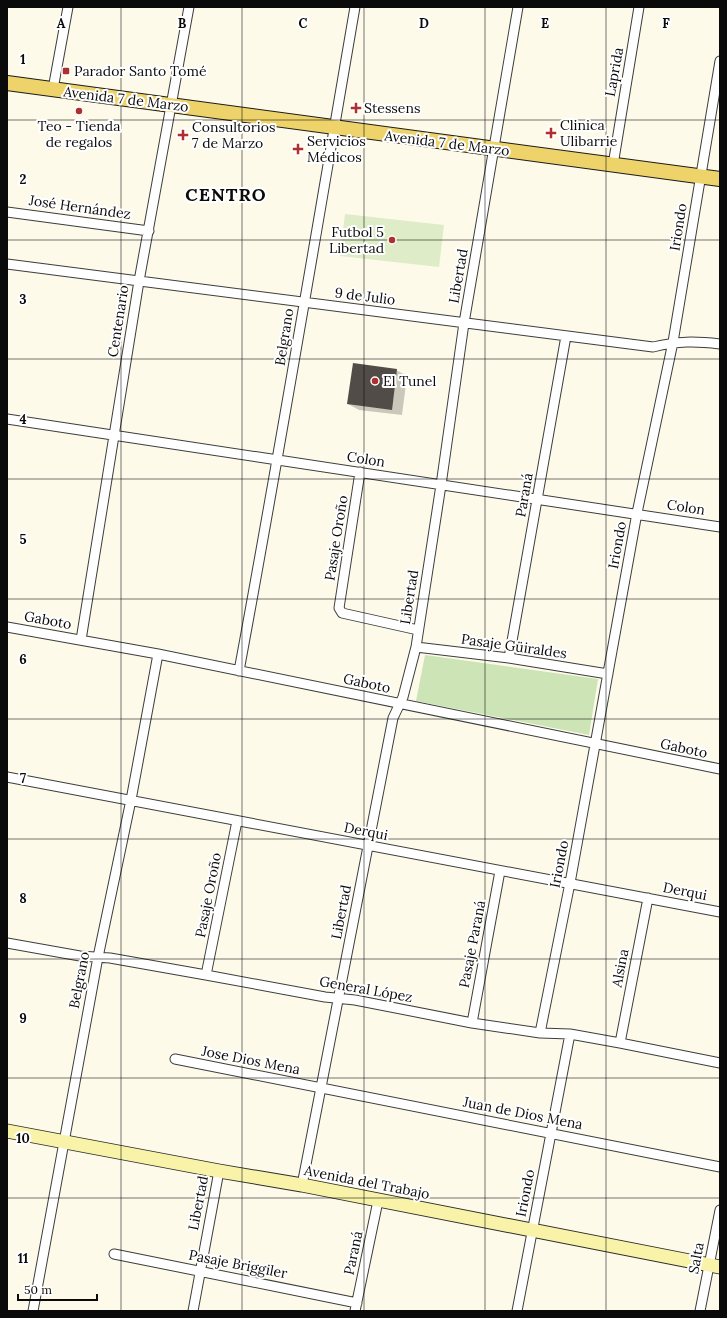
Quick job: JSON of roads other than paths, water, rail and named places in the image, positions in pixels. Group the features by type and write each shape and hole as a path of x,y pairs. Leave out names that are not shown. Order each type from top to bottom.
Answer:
{"main road":[{"name":"Avenida 7 de Marzo","path":"7,83 720,179"}],"street":[{"path":"53,89 68,7"},
{"name":"Centenario","path":"81,640 139,281 189,7"},
{"name":"Belgrano","path":"239,671 278,460 355,7"},
{"name":"Libertad","path":"302,1185 393,718 403,697 416,647 464,323 518,7"},
{"name":"Laprida","path":"613,165 639,7"},
{"name":"Iriondo","path":"540,1033 570,883 637,513 673,342 720,61"},
{"name":"José Hernández","path":"7,212 149,231"},
{"name":"9 de Julio","path":"7,264 653,346 673,342 692,341 720,344"},
{"name":"Paraná","path":"509,658 566,336"},
{"name":"Colon","path":"7,419 441,485 637,513 720,527"},
{"name":"Pasaje Oroño","path":"360,472 339,608 342,613 418,630"},
{"name":"Gaboto","path":"7,627 158,654 720,769"},
{"name":"Pasaje Güiraldes","path":"416,647 509,658 608,674"},
{"name":"Belgrano","path":"33,1311 98,957 131,800 158,654"},
{"name":"Derqui","path":"7,777 720,912"},
{"name":"Pasaje Oroño","path":"206,975 237,821"},
{"name":"Pasaje Paraná","path":"472,1023 500,871"},
{"name":"Alsina","path":"620,1042 648,898"},
{"name":"General López","path":"7,943 80,956 98,957 206,975 325,997 355,1000 472,1023 540,1033 570,1034 620,1042 720,1063"},
{"name":"Iriondo","path":"517,1311 570,1034"},
{"name":"Jose Dios Mena","path":"175,1059 321,1088"},
{"name":"Juan de Dios Mena","path":"321,1088 720,1167"},
{"name":"Avenida del Trabajo","path":"7,1131 302,1185 714,1266"},
{"name":"Libertad","path":"193,1311 219,1171"},
{"name":"Paraná","path":"356,1307 378,1201"},
{"name":"Salta","path":"700,1311 714,1266 720,1210"},
{"name":"Pasaje Briggiler","path":"114,1254 200,1271 356,1307"}],"place":[{"name":"Parador Santo Tomé","path":"66,71"},
{"name":"Stessens","path":"356,108"},
{"name":"Teo - Tienda de regalos","path":"79,111"},
{"name":"Clinica Ulibarrie","path":"551,133"},
{"name":"Consultorios 7 de Marzo","path":"183,135"},
{"name":"Servicios Médicos","path":"298,149"},
{"name":"Futbol 5 Libertad","path":"392,240"},
{"name":"El Tunel","path":"375,381"}],"district":[{"name":"CENTRO","path":"226,195"}]}
